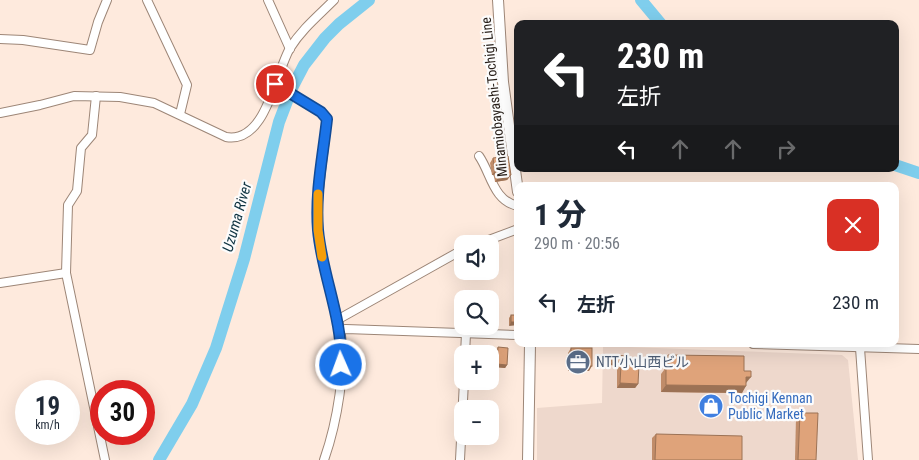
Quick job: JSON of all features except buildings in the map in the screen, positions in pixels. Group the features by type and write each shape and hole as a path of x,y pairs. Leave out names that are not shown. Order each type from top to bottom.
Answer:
{"main road":[{"name":"Minamiobayashi-Tochigi Line","path":"498,0 503,82 514,163"},
{"path":"528,460 530,347"}],"street":[{"path":"0,39 23,40 90,50 107,0"},
{"path":"146,0 187,85 180,114"},
{"path":"268,0 290,49"},
{"path":"0,113 74,96 139,100 154,103 234,139 242,136 261,119 290,49 302,31 334,0"},
{"path":"276,85 321,112 327,119 318,194 318,230 324,269 340,330 342,349 339,396 333,434 324,460"},
{"path":"96,96 92,135 81,148 78,191 68,205 66,273 105,460"},
{"path":"479,156 496,192 509,203 514,205"},
{"path":"499,236 514,230"},
{"path":"337,320 454,254"},
{"path":"0,283 66,273"},
{"path":"340,330 454,334"},
{"path":"499,335 514,335"},
{"path":"833,347 919,349"},
{"path":"860,348 868,460"},
{"path":"460,460 464,390"}],"shaded area":[{"name":"Tochigi Kennan Public Market","path":"603,347 842,355 848,360 858,460 537,460 537,408 602,403"}],"waterway":[{"name":"Uzuma River","path":"159,460 192,404 216,348 244,259 279,122 292,88 304,65 325,38 369,0"},
{"name":"Uzuma River","path":"641,0 658,20"},
{"name":"Uzuma River","path":"899,166 919,173"}],"slow traffic":[{"path":"318,194 318,230 322,257"}],"place":[{"name":"NTT小山西ビル","path":"578,362"},
{"name":"Tochigi Kennan Public Market","path":"711,406"}],"route":[{"path":"275,84 321,112 327,119 318,194 318,230 324,269 340,330 341,365"}]}
